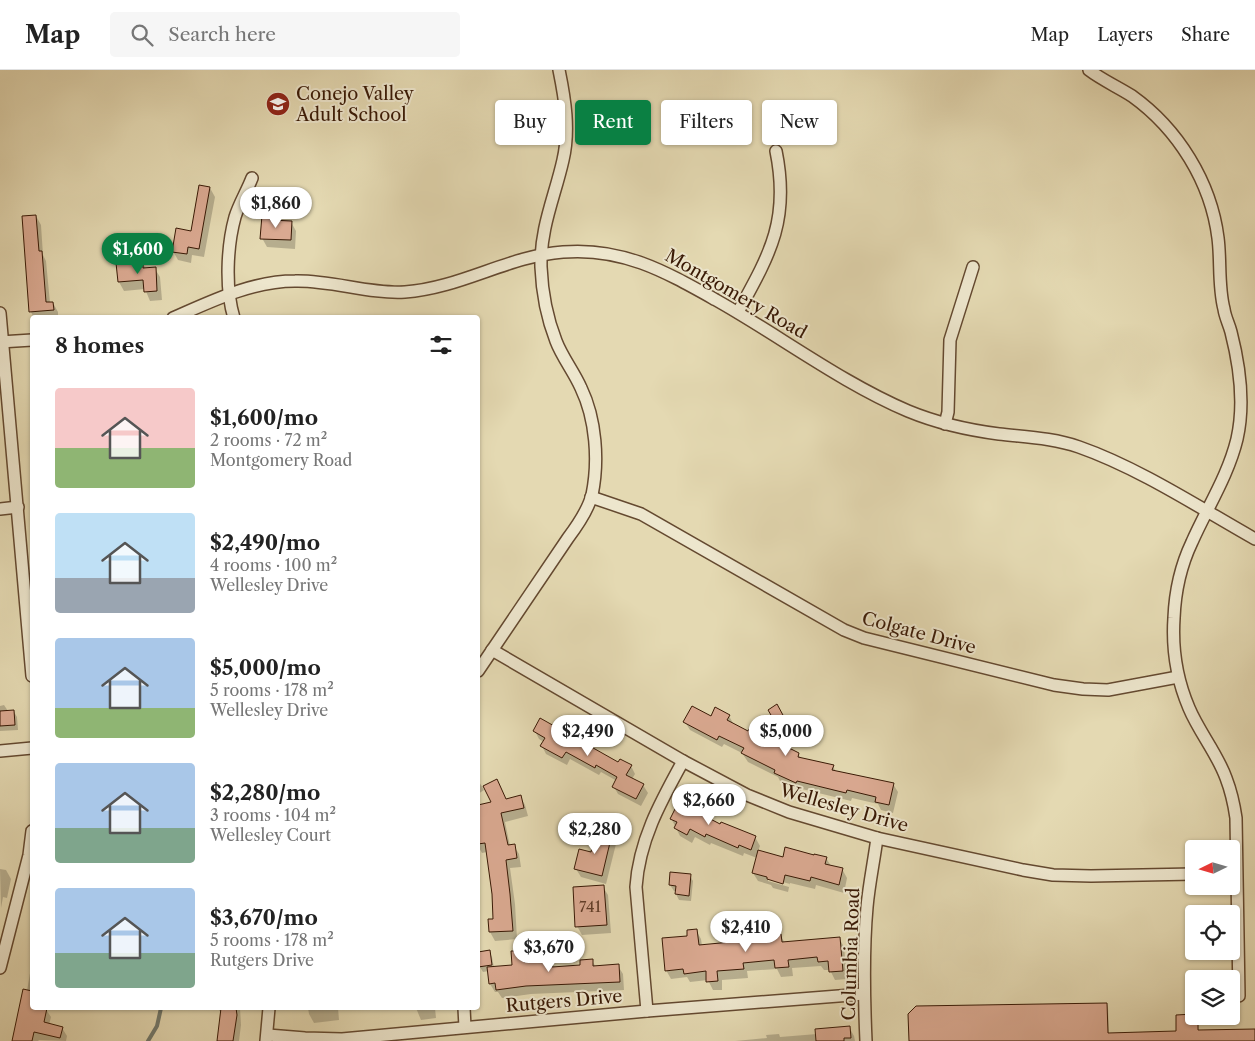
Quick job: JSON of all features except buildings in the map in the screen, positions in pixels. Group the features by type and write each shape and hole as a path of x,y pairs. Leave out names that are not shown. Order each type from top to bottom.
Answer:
{"street":[{"path":"480,668 579,522 591,496 594,471 592,418 581,388 556,342 548,316 541,270 546,215 563,160 566,140 565,101 559,70"},
{"path":"1089,70 1131,96 1164,124 1199,175 1214,214 1224,308 1239,367 1240,408 1237,439 1213,502 1191,544 1177,592 1174,620 1178,677 1189,709 1226,776 1236,818 1235,840"},
{"path":"738,312 770,252 776,230 780,211 781,176 776,151"},
{"path":"233,315 228,295 231,235 235,217 252,178"},
{"name":"Montgomery Road","path":"180,315 242,289 277,282 318,282 386,292 406,292 463,281 509,263 541,255 564,252 591,252 621,256 638,260 673,276 738,312 870,393 909,412 944,424 1050,440 1079,447 1144,476 1255,539"},
{"path":"944,424 948,412 950,340 973,267"},
{"path":"0,313 1,342 18,507 30,652"},
{"path":"1,342 30,340"},
{"name":"Colgate Drive","path":"591,496 641,514 844,630 864,638 1054,685 1083,689 1108,690 1178,677"},
{"path":"0,509 18,507"},
{"name":"Wellesley Drive","path":"492,650 683,761 769,805 878,838 1053,875 1185,874"},
{"path":"0,751 30,748"},
{"path":"647,1011 636,887 637,870 651,823 683,761"},
{"name":"Columbia Road","path":"866,1041 864,994 867,906 878,838"},
{"path":"0,968 5,929 30,859"},
{"path":"1235,895 1238,970"},
{"name":"Rutgers Drive","path":"267,1038 342,1039 647,1011 864,994"},
{"path":"267,1038 269,1010"},
{"path":"464,1010 466,1027"}],"waterway":[{"path":"148,1041 157,1026 161,1010"}],"place":[{"name":"Conejo Valley Adult School","path":"278,104"}]}
